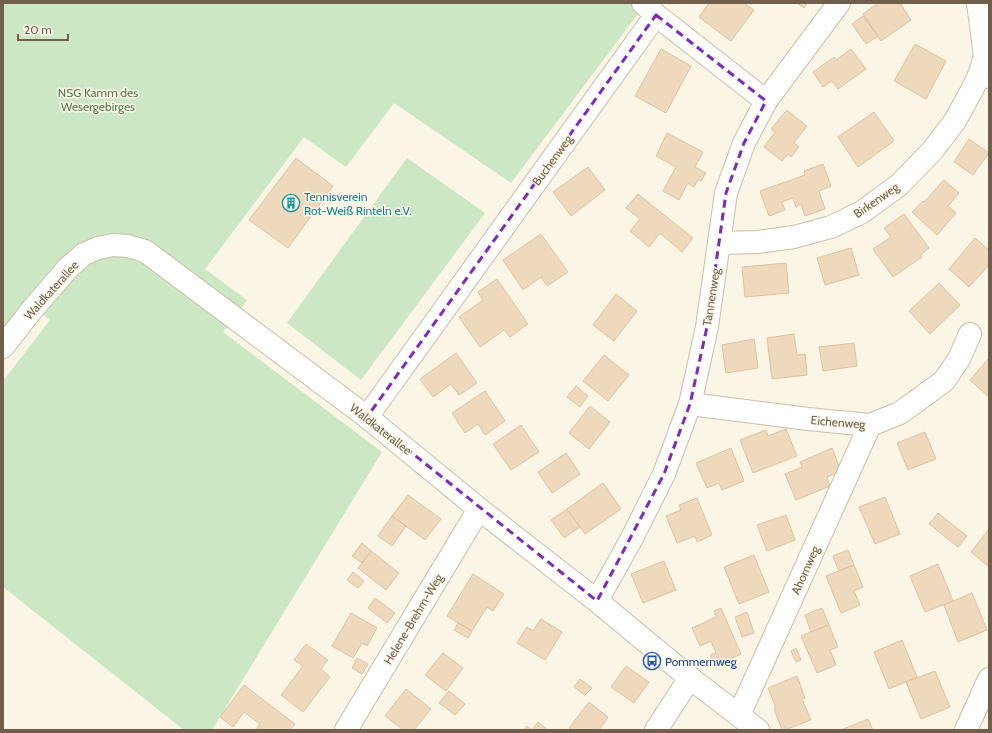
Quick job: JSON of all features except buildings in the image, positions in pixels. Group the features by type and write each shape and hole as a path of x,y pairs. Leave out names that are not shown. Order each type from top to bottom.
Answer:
{"street":[{"name":"Tannenweg","path":"597,601 634,536 664,474 690,404 707,327 726,193 744,143 766,100 838,3"},
{"name":"Birkenweg","path":"719,243 758,242 794,237 830,227 862,212 899,185 932,151 955,121 972,90 985,75 985,56 978,3"},
{"name":"Buchenweg","path":"367,417 650,9 766,100"},
{"name":"Waldkaterallee","path":"3,347 31,311 68,268 84,254 98,248 113,245 128,246 145,251 367,417 479,509 597,601 690,678 758,730"},
{"name":"Eichenweg","path":"690,404 808,419 870,425 900,413 944,381 959,359 970,334"},
{"name":"Ahornweg","path":"739,716 870,425"},
{"name":"Helene-Brehm-Weg","path":"346,730 479,509"},
{"path":"656,730 690,678"},
{"path":"966,730 989,679"}],"highlighted area":[{"path":"656,15 766,101 744,143 726,193 707,327 690,404 664,474 597,601 367,417"}],"green space":[{"name":"NSG Kamm des Wesergebirges","path":"3,3 646,3 511,183 394,103 346,167 304,137 205,269 247,300 223,332 382,452 212,730 184,730 3,587 3,381 50,320 29,303 3,336"},
{"path":"407,158 485,213 361,380 287,323"}],"place":[{"name":"Tennisverein Rot-Weiß Rinteln e.V.","path":"291,203"},
{"name":"Pommernweg","path":"652,661"}]}
